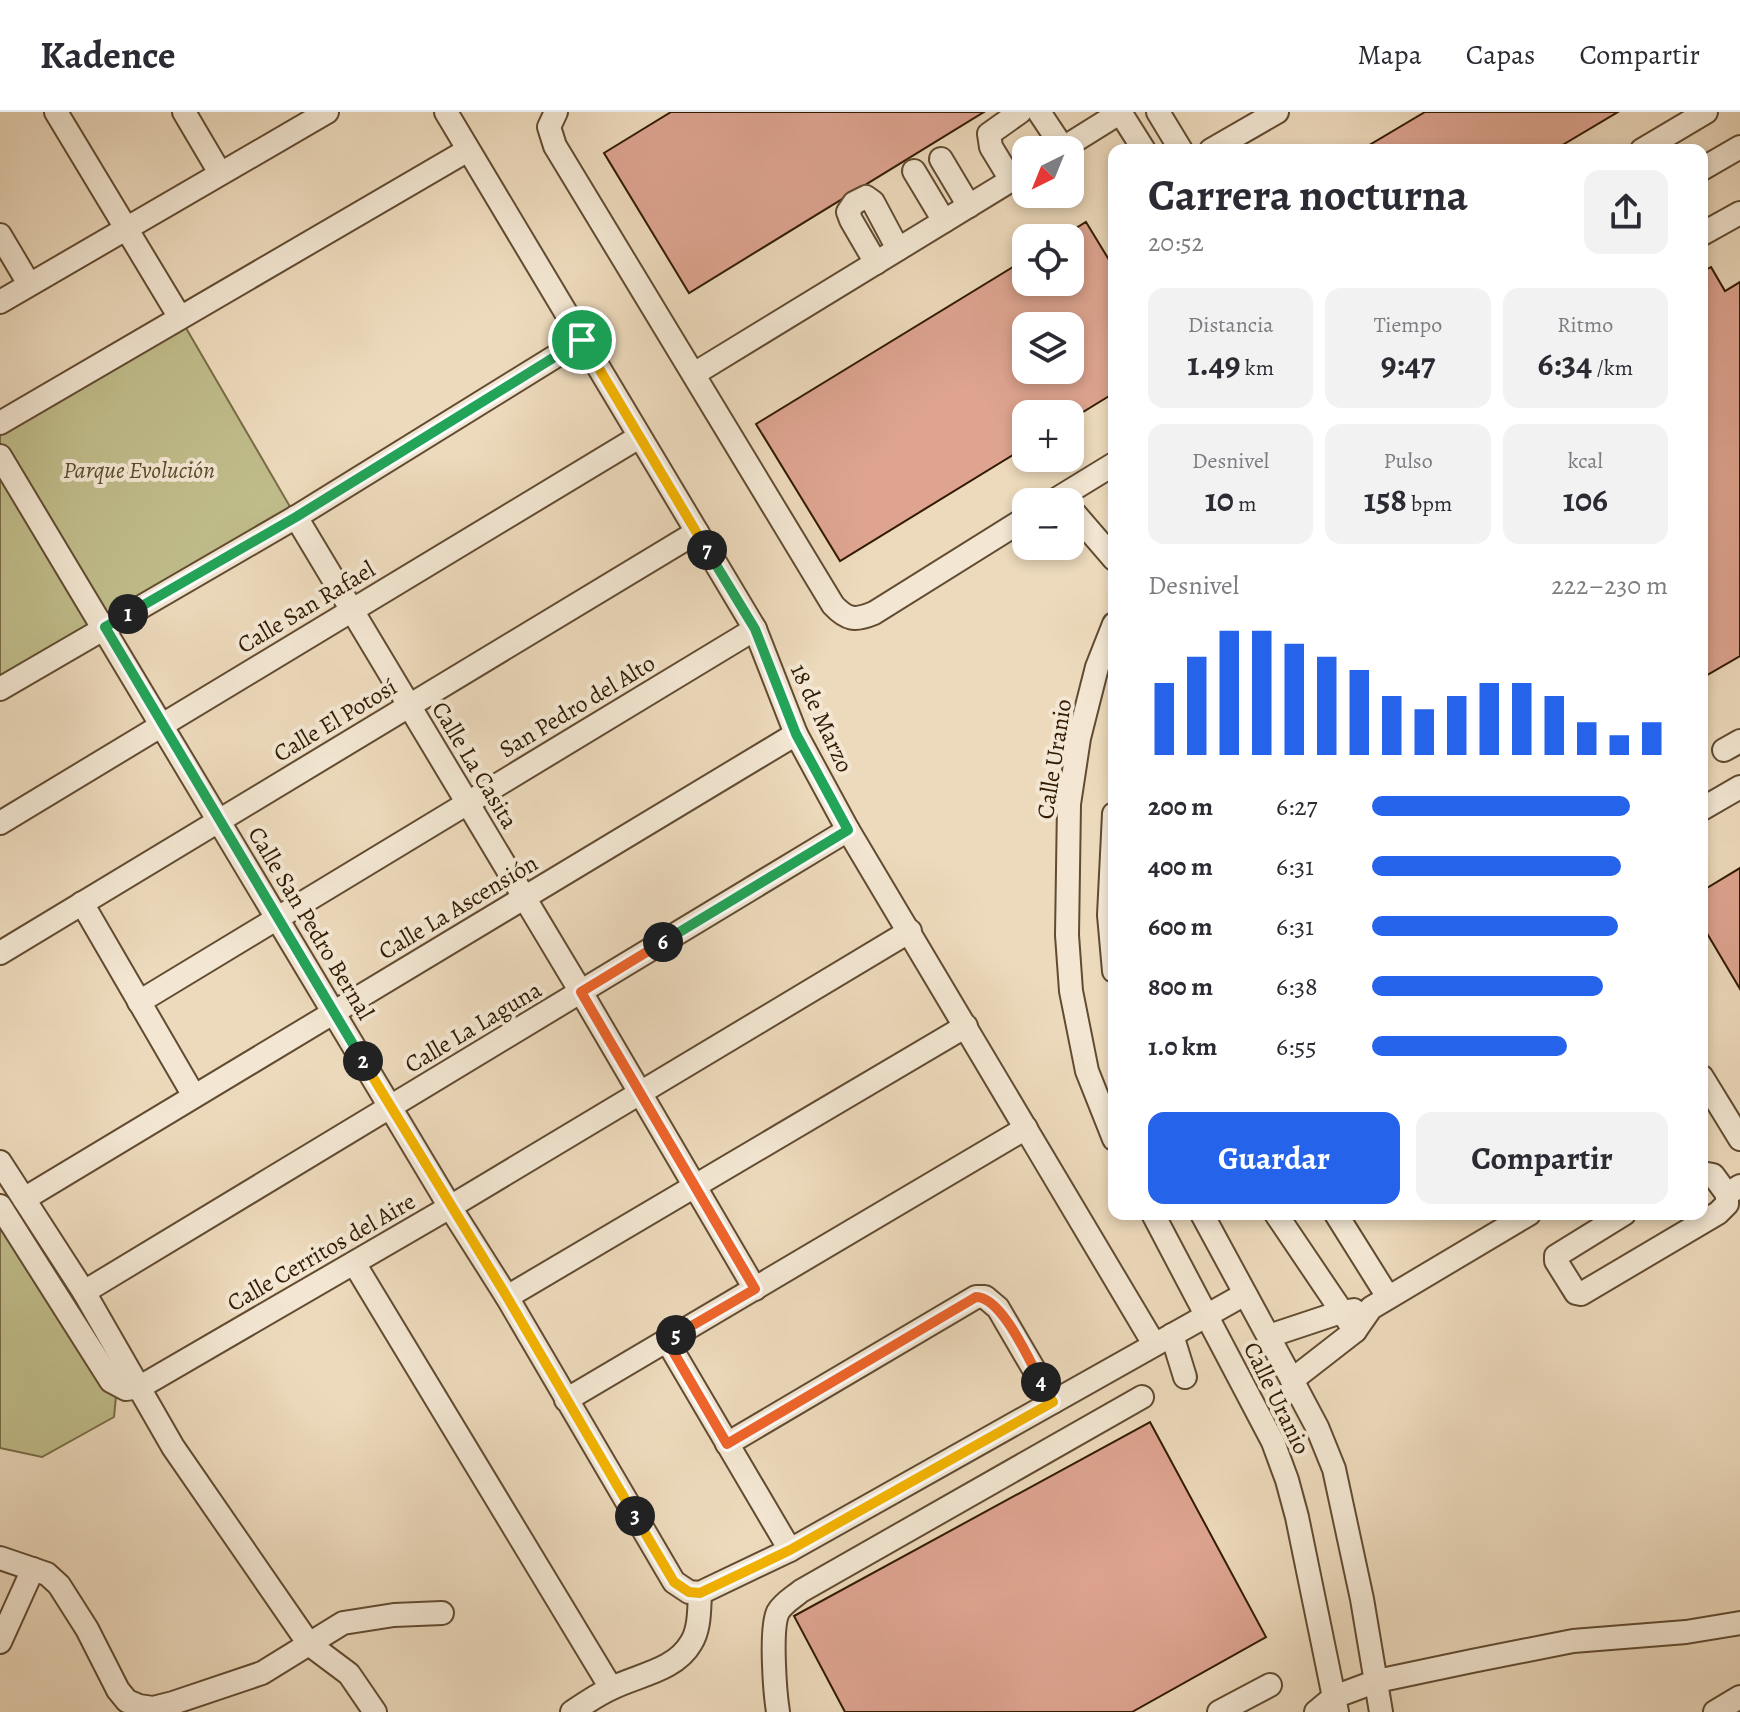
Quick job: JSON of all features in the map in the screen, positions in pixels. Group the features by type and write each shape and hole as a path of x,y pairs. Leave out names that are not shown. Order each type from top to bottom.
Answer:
{"street":[{"path":"56,112 179,316"},
{"path":"184,112 220,173"},
{"name":"18 de Marzo","path":"446,112 755,629 796,734 848,830 1026,1128 1185,1377"},
{"path":"1012,169 991,147 989,134 1020,112"},
{"path":"1039,112 1053,136"},
{"path":"1082,136 1120,112 1140,144"},
{"path":"1158,112 1177,144"},
{"path":"1221,144 1277,112"},
{"path":"1652,144 1706,112"},
{"path":"0,302 318,114"},
{"path":"552,120 555,146 833,605 850,619 874,613 1012,527"},
{"path":"1708,166 1740,147"},
{"path":"0,423 468,150"},
{"path":"941,159 969,206"},
{"path":"914,171 944,221"},
{"path":"694,374 1012,179"},
{"path":"876,263 848,212 854,203 866,197 873,202 898,249"},
{"path":"1708,231 1740,213"},
{"path":"0,235 29,284"},
{"path":"0,689 296,517 582,340"},
{"name":"Calle San Rafael","path":"0,823 639,437"},
{"name":"Calle San Pedro Bernal","path":"0,456 507,1297 674,1582 689,1592 700,1593"},
{"path":"1081,488 1108,468"},
{"name":"Calle La Casita","path":"296,517 525,897 755,1289"},
{"path":"1084,526 1108,552"},
{"name":"Calle El Potosí","path":"0,953 697,532"},
{"name":"San Pedro del Alto","path":"139,1002 755,629"},
{"name":"Calle Uranio","path":"1108,639 1097,667 1079,738 1069,804 1067,935 1071,991 1087,1071 1108,1124"},
{"name":"Calle La Ascensión","path":"24,1199 796,734"},
{"path":"1708,806 1740,787"},
{"name":"Calle La Laguna","path":"84,1292 848,830"},
{"path":"82,903 194,1096"},
{"name":"Calle Cerritos del Aire","path":"133,1388 450,1207 910,931"},
{"path":"507,1297 966,1026"},
{"path":"1710,1108 1740,1139"},
{"path":"566,1400 1026,1128"},
{"path":"0,1162 84,1292 133,1388 173,1447 309,1644 349,1674 375,1712"},
{"path":"1708,1174 1734,1190 1727,1204 1708,1219"},
{"path":"0,1206 104,1372 111,1381 133,1388"},
{"name":"Calle Uranio","path":"1156,1220 1273,1442 1287,1480 1336,1704"},
{"name":"Calle Uranio","path":"1205,1220 1317,1427 1334,1469 1381,1712"},
{"path":"1280,1220 1355,1331"},
{"path":"1339,1220 1379,1302"},
{"path":"1269,1336 1379,1302 1519,1220"},
{"path":"1614,1220 1556,1256 1576,1293 1581,1294 1706,1220"},
{"path":"354,1263 611,1688"},
{"path":"572,1712 611,1688 637,1679 682,1655 692,1642 698,1624 700,1593 790,1550 1245,1294"},
{"path":"727,1444 969,1299 985,1297 998,1308 1053,1402"},
{"path":"1292,1380 1355,1331 1379,1302"},
{"path":"667,1341 790,1550"},
{"path":"778,1712 774,1688 777,1615 785,1603 1142,1397"},
{"path":"0,1558 47,1574 65,1592 118,1690 127,1701 153,1708 262,1673 343,1623 366,1618 442,1613"},
{"path":"0,1642 33,1569"},
{"path":"1316,1712 1377,1681 1573,1641 1738,1628"},
{"path":"1219,1712 1270,1685"},
{"path":"1715,1712 1740,1697"}],"green space":[{"name":"Parque Evolución","path":"179,316 296,517 0,690 0,423"},
{"path":"0,1206 117,1386 114,1417 42,1457 0,1448"}],"building":[{"path":"671,112 984,112 689,293 604,153"},
{"path":"1425,112 1618,112 1564,144 1371,144"},
{"path":"1086,222 1108,258 1108,397 1084,411 1084,400 1012,400 1012,456 840,561 756,424 1012,268 1012,296 1084,296 1083,224"},
{"path":"1711,267 1725,291 1740,282 1740,656 1708,675 1708,269"},
{"path":"1740,868 1740,989 1708,935 1708,887"},
{"path":"1150,1422 1266,1637 1132,1712 845,1712 794,1616"}],"route":[{"path":"582,340 755,629 796,734 848,830 581,992 755,1289 667,1341 727,1444 969,1299 985,1297 998,1308 1053,1402 790,1550 700,1593 681,1589 674,1582 507,1297 450,1207 105,627 296,517 582,340"}]}
